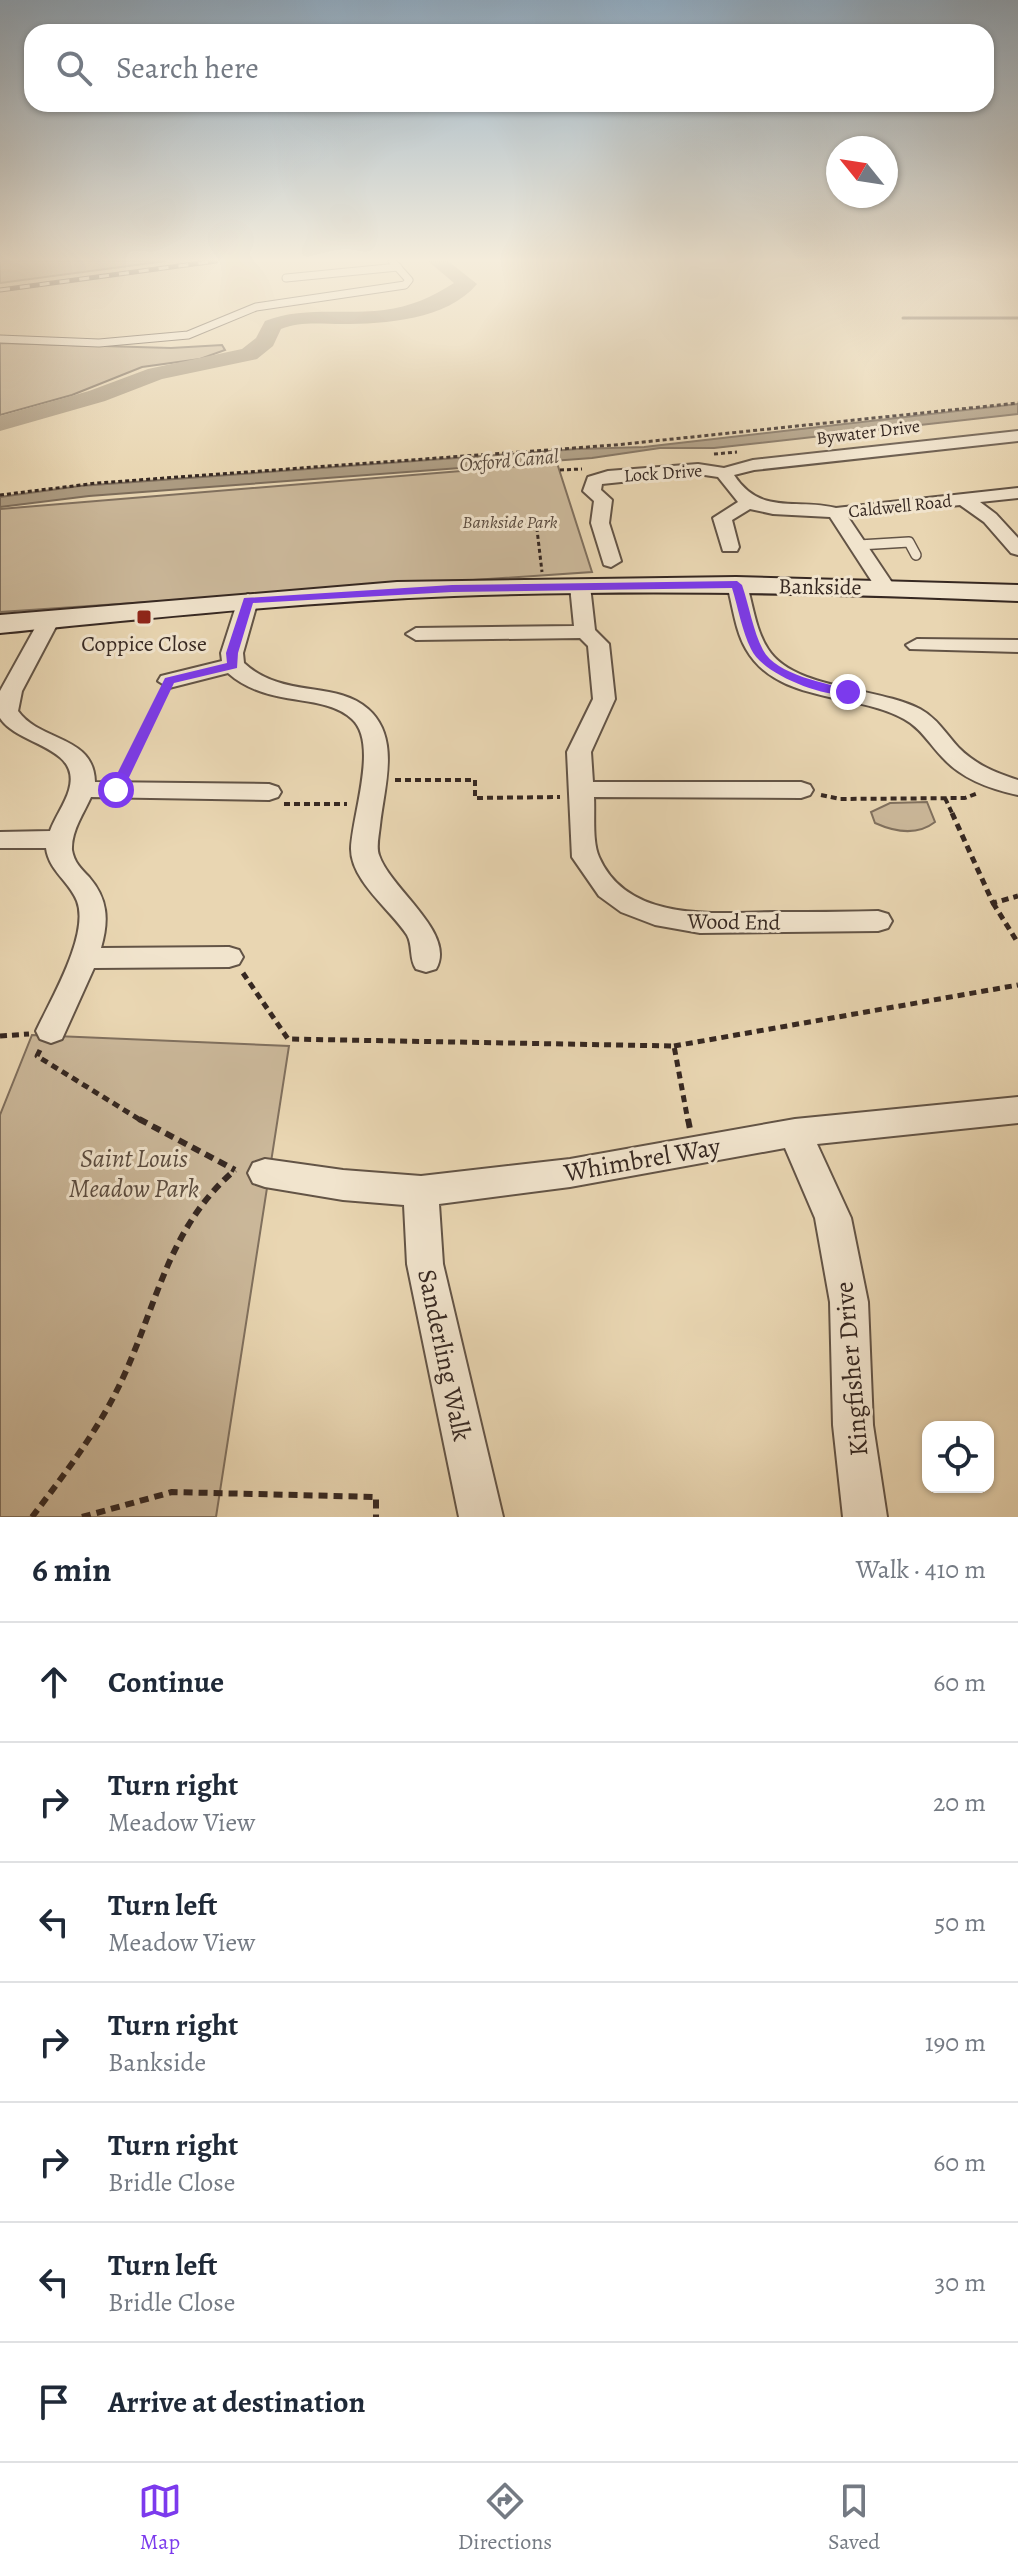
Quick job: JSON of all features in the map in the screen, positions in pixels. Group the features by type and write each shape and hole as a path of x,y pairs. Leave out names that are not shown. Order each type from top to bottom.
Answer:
{"street":[{"name":"Bywater Drive","path":"724,473 753,465 1017,437"},
{"name":"Lock Drive","path":"611,561 600,523 603,500 592,491 594,481 608,476 698,469 724,473"},
{"path":"724,473 734,492 748,503 766,509 832,511"},
{"name":"Caldwell Road","path":"885,587 859,545 832,511 1018,493"},
{"name":"Caldwell Road","path":"964,499 990,518 1018,549"},
{"path":"730,547 722,518 748,503"},
{"path":"737,585 757,649 765,661 808,684 869,696 910,712 925,722 954,756 970,769 1008,785"},
{"name":"Bankside","path":"0,624 248,600 452,588 737,585 1018,593"},
{"name":"Wood End","path":"580,586 585,632 598,644 606,690 579,752 585,857 609,890 631,905 665,918 700,923 878,921"},
{"path":"233,665 232,653 248,600"},
{"path":"50,619 11,691 4,711 24,729 76,757 83,772 82,789 60,839 65,870 88,892 94,911 83,958 51,1031"},
{"path":"416,634 585,632"},
{"path":"917,645 1018,646"},
{"path":"169,681 233,665 264,687 355,708 373,729 377,742 364,852 378,883 423,935 426,962"},
{"path":"82,789 269,792"},
{"path":"582,793 801,790"},
{"path":"0,840 60,839"},
{"path":"83,958 229,957"},
{"name":"Whimbrel Way","path":"265,1173 343,1185 421,1191 570,1173 795,1133 946,1115 1018,1110"},
{"name":"Kingfisher Drive","path":"795,1133 833,1218 849,1302 853,1425 865,1517"},
{"name":"Sanderling Walk","path":"421,1191 425,1264 481,1517"}],"lane":[{"path":"0,339 99,343 196,332"},
{"path":"859,545 909,542 916,555"}],"path":[{"path":"0,495 71,485 615,445 1018,403"},
{"path":"536,521 542,578"},
{"path":"116,790 169,681"},
{"path":"269,792 272,805 475,780 475,798 582,793"},
{"path":"801,790 840,799 965,798 1008,785"},
{"path":"945,798 993,903 1018,943"},
{"path":"993,903 1018,896"},
{"path":"229,957 237,963 288,1039 674,1046 1018,985"},
{"path":"0,1036 51,1031"},
{"path":"32,1517 79,1455 128,1369 181,1233 202,1198 235,1170 128,1113 37,1056 51,1031"},
{"path":"674,1046 694,1151"},
{"path":"82,1517 172,1492 213,1491 376,1497 376,1517"}],"green space":[{"path":"0,343 171,348 222,345 225,350 200,359 142,367 72,395 0,415"},
{"name":"Bankside Park","path":"557,463 592,572 0,612 0,509"},
{"path":"927,802 935,822 913,831 890,829 875,823 871,812 890,803"},
{"name":"Saint Louis Meadow Park","path":"32,1035 289,1046 216,1517 0,1517 0,1115"}],"water":[{"name":"Oxford Canal","path":"1018,404 1018,414 714,448 660,448 592,458 89,496 0,507 0,497 80,486 578,449 644,447"}],"waterway":[{"path":"0,424 97,396 156,374 249,354 265,341 269,332"}],"place":[{"name":"Coppice Close","path":"144,617"}],"route":[{"path":"116,790 169,681 233,665 232,653 248,600 452,588 737,585 757,649 765,661 808,684 848,692"}]}
